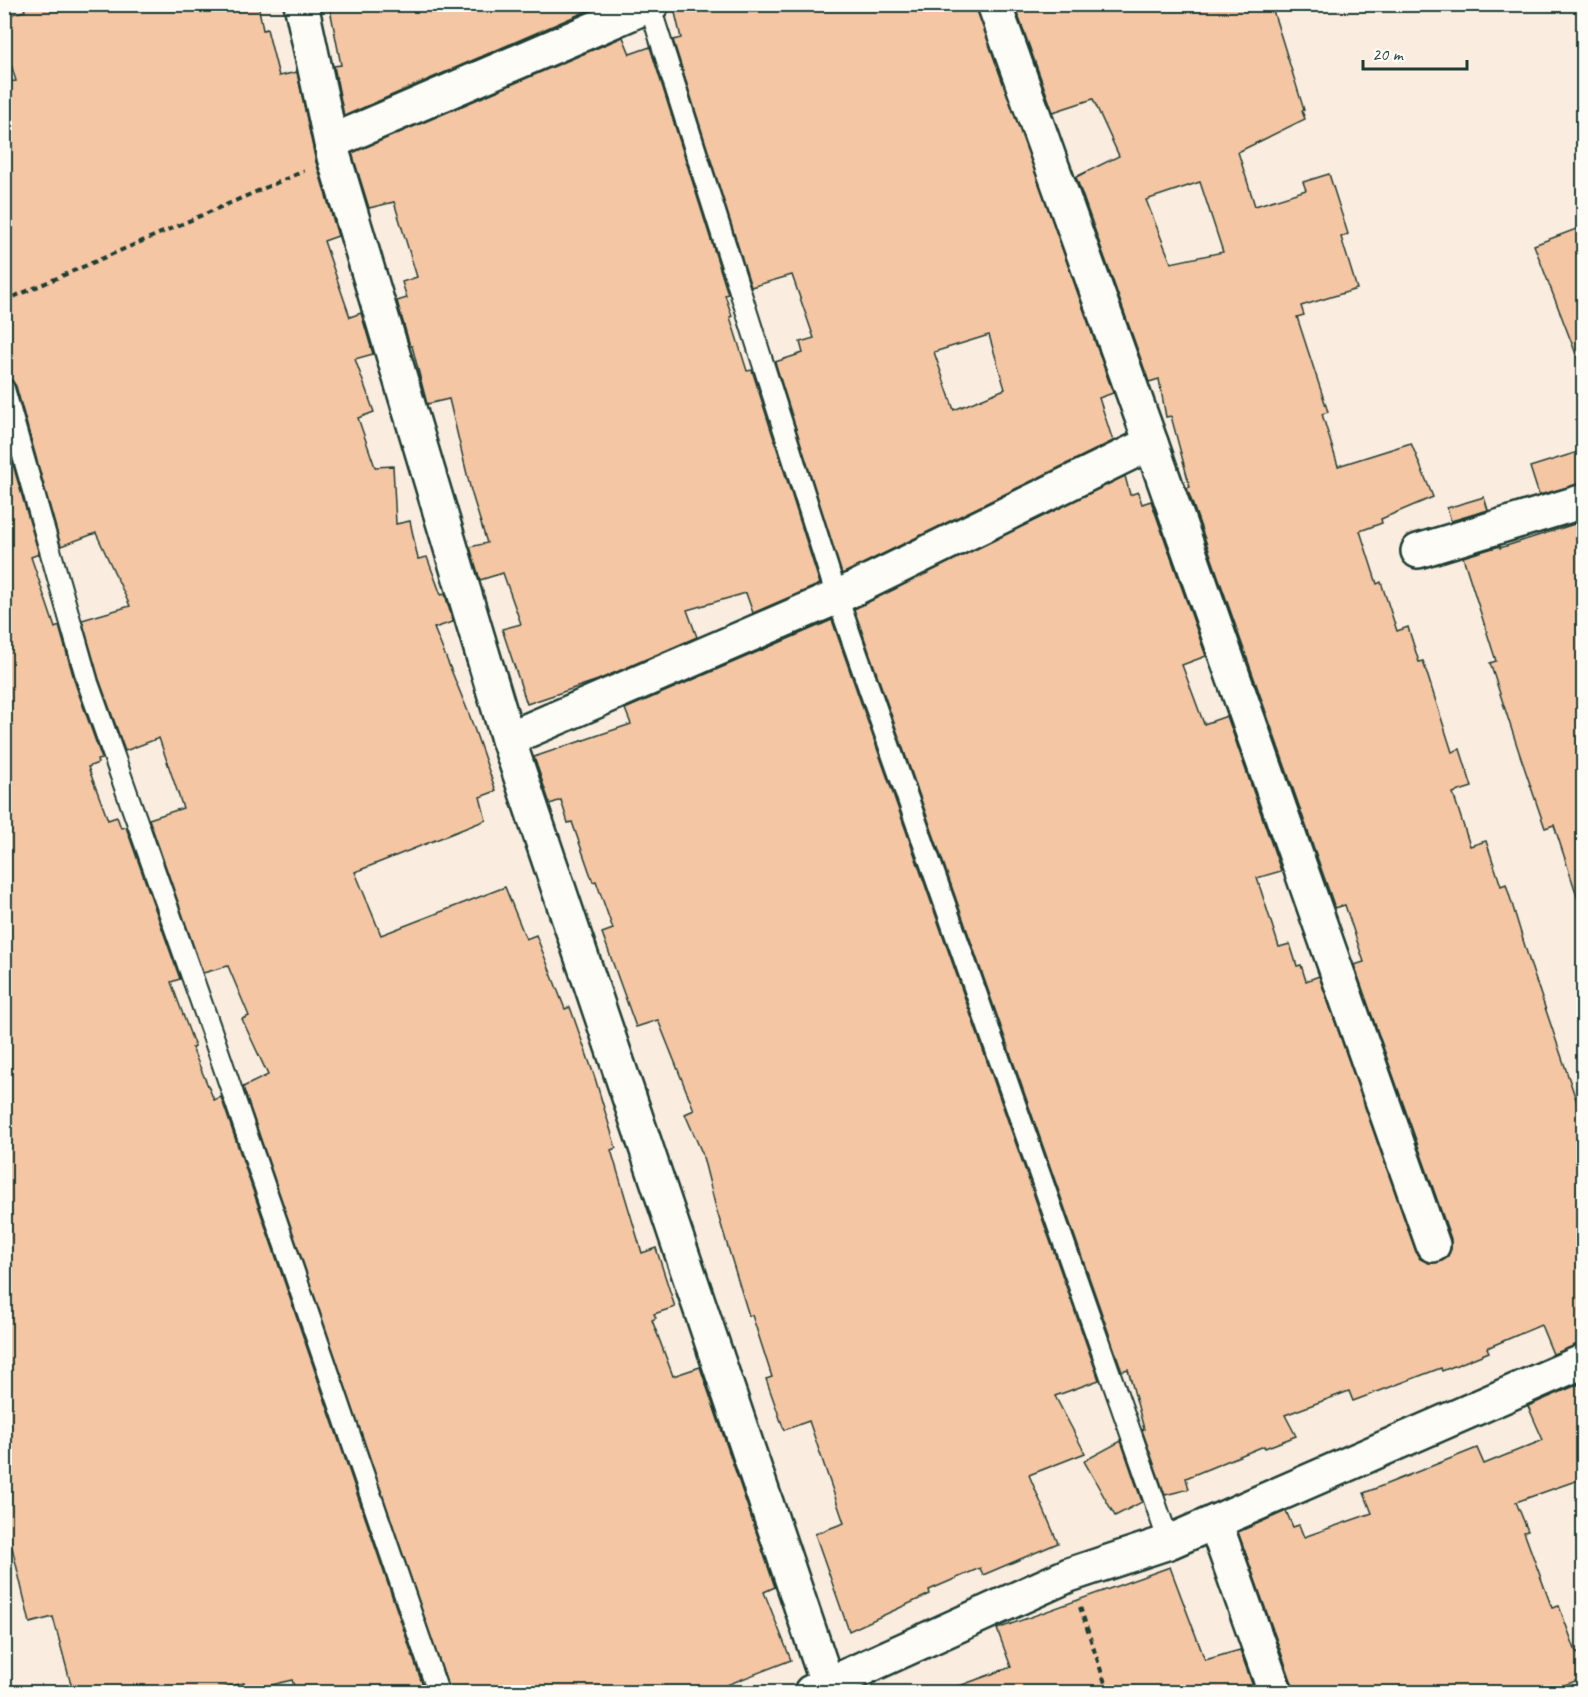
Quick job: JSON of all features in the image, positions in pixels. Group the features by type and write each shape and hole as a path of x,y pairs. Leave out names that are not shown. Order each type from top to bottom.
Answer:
{"street":[{"path":"301,4 332,150 508,739 823,1690 1069,1575 1169,1542 1584,1361"},
{"path":"993,4 1151,443 1433,1245"},
{"path":"332,150 650,5"},
{"path":"508,739 837,597 1151,443"},
{"path":"1418,551 1584,501"},
{"path":"1215,1522 1275,1692"}],"lane":[{"path":"650,5 837,597 1169,1542"},
{"path":"4,389 88,683 211,1030 438,1692"}],"path":[{"path":"4,301 332,150"},
{"path":"1069,1575 1108,1692"}],"building":[{"path":"23,4 258,4 263,30 267,29 279,76 297,72 316,162 338,236 324,241 350,317 361,313 373,354 355,359 374,412 358,418 375,467 393,466 396,524 410,521 418,559 427,557 441,595 445,594 453,622 434,628 469,714 496,791 480,797 486,820 355,872 381,935 505,887 526,939 536,935 565,1009 570,1007 595,1078 616,1148 611,1150 642,1253 656,1248 675,1307 654,1314 656,1318 652,1320 673,1376 700,1367 775,1587 764,1592 791,1660 709,1692 450,1692 243,1087 268,1075 242,1019 249,1016 228,966 203,973 149,819 183,808 159,738 125,751 99,679 82,620 130,606 96,533 61,546 16,386 12,380 4,377 4,210 11,208 4,180 4,82 16,81 4,40 4,16 25,11"},
{"path":"329,4 603,4 344,116 334,66 341,65"},
{"path":"673,4 976,4 1113,393 1099,398 1113,441 842,574 775,362 803,353 800,342 814,338 792,275 751,287 673,40 681,38","holes":["989,335 1005,389 954,410 934,352"]},
{"path":"1014,4 1271,4 1305,119 1238,152 1255,206 1306,190 1303,182 1329,174 1348,234 1341,237 1357,289 1301,306 1304,315 1297,317 1328,412 1322,414 1338,466 1411,443 1433,497 1381,519 1382,523 1360,531 1377,584 1381,582 1397,631 1408,627 1419,662 1423,661 1452,752 1460,749 1472,787 1453,793 1470,846 1486,841 1501,886 1506,884 1584,1123 1584,1343 1553,1354 1541,1325 1487,1348 1489,1352 1442,1371 1441,1368 1353,1401 1349,1391 1285,1415 1296,1436 1265,1448 1264,1446 1186,1478 1189,1489 1165,1495 1142,1430 1144,1429 1128,1369 1122,1371 854,609 1125,476 1130,495 1138,492 1142,504 1151,501 1206,656 1182,665 1204,724 1227,716 1281,871 1257,878 1279,947 1290,944 1297,966 1301,965 1306,981 1319,976 1420,1259 1429,1263 1440,1262 1447,1258 1451,1249 1451,1239 1354,965 1364,962 1345,905 1335,908 1187,488 1190,487 1171,416 1166,417 1159,379 1149,382 1076,177 1119,156 1093,99 1053,112","holes":["1200,182 1223,252 1171,263 1146,200"]},
{"path":"623,37 630,54 650,47 728,294 725,295 732,316 730,317 747,371 752,370 820,584 753,613 746,593 687,610 697,637 598,680 527,704 502,629 521,624 503,573 480,580 470,547 487,543 471,491 449,399 427,404 412,346 410,346 397,301 407,298 402,282 417,277 394,202 369,208 352,153"},
{"path":"1584,226 1584,367 1581,367 1534,245"},
{"path":"4,434 39,554 31,557 55,628 59,626 76,686 102,759 88,767 108,820 117,817 121,828 126,827 180,979 171,982 195,1047 192,1048 214,1100 221,1097 425,1692 296,1692 292,1680 247,1691 244,1683 207,1692 73,1692 53,1617 30,1623 12,1547 4,1548"},
{"path":"1584,450 1584,483 1539,495 1530,467"},
{"path":"1484,497 1488,510 1451,521 1447,508"},
{"path":"1584,521 1584,898 1578,899 1554,825 1545,828 1520,755 1490,663 1496,661 1463,557 1500,546 1500,548"},
{"path":"832,620 1099,1380 1055,1396 1085,1453 1029,1475 1058,1543 983,1575 980,1568 929,1590 930,1594 849,1631 815,1534 844,1523 809,1421 784,1430 766,1379 772,1377 752,1315 749,1316 702,1153 685,1114 694,1110 658,1020 636,1027 602,933 613,929 596,881 593,882 572,822 568,823 561,800 550,804 534,757 631,724 625,709"},
{"path":"1584,1382 1584,1478 1516,1502 1528,1531 1524,1532 1552,1608 1559,1606 1576,1652 1584,1666 1584,1678 1545,1692 1293,1692 1293,1686 1238,1532 1286,1511 1293,1527 1299,1525 1304,1537 1372,1513 1364,1493 1477,1448 1484,1464 1543,1440 1528,1406"},
{"path":"1121,1441 1142,1502 1115,1516 1084,1461"},
{"path":"1170,1567 1205,1660 1240,1650 1255,1692 952,1692 951,1689 1011,1667 997,1629"}]}
